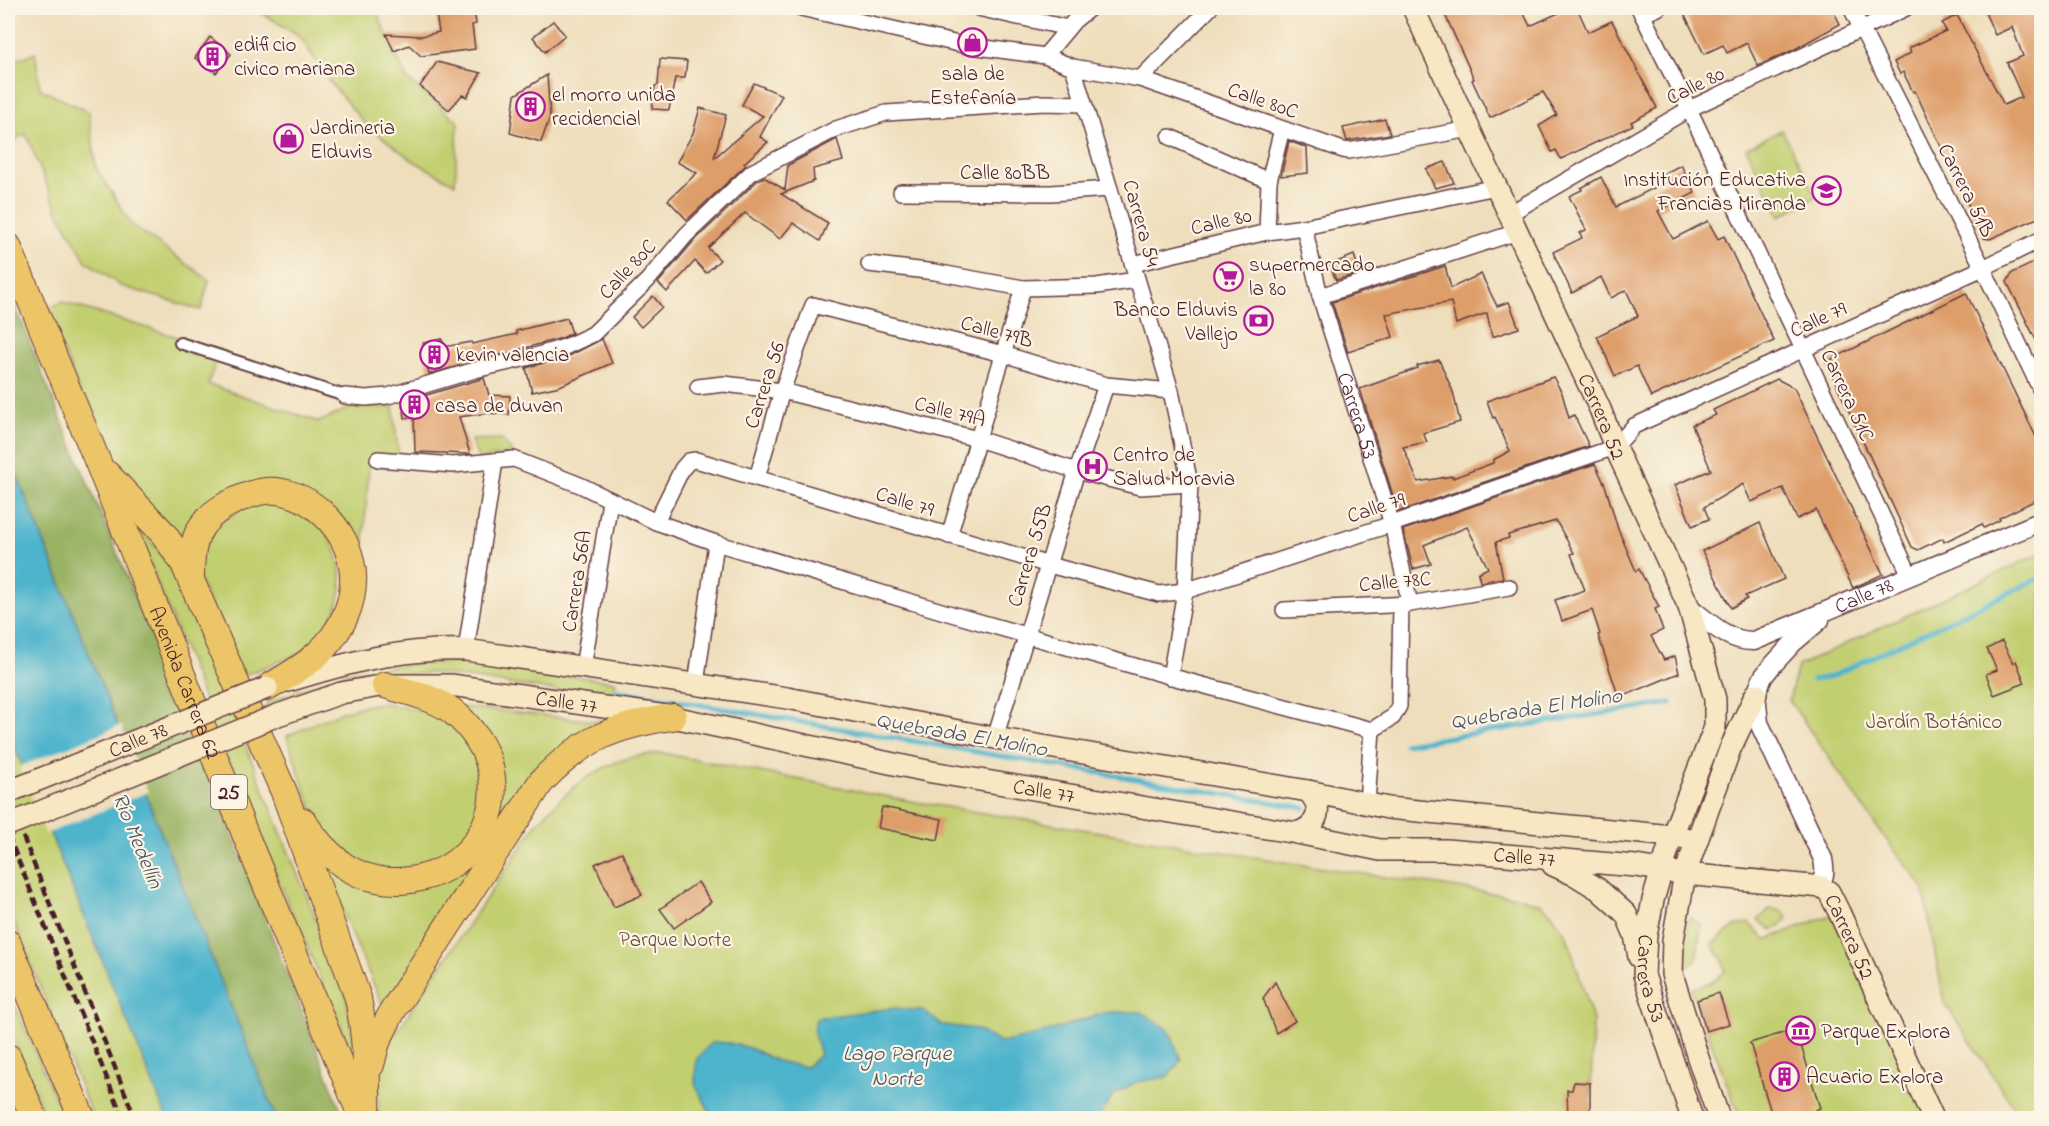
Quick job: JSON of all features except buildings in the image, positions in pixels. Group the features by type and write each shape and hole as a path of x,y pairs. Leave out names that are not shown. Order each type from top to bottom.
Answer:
{"highway":[{"name":"Avenida Carrera 62","path":"8,246 99,465 247,839 362,1119"},
{"path":"99,465 164,533 191,576 285,792 358,998 368,1076 367,1119"},
{"path":"191,576 193,542 205,521 224,506 253,493 282,492 296,496 308,501 333,526 351,560 354,582 346,616 323,650 301,668 267,688"},
{"path":"285,792 306,826 324,847 343,865 362,874 384,880 407,881 430,877 451,866 468,851 484,831 491,811 493,785 488,760 480,743 468,727 451,711 429,700 384,685"},
{"path":"368,1076 377,1042 392,1012 541,782 568,757 603,735 640,722 673,717"},
{"path":"8,943 82,1119"},
{"path":"8,1057 34,1119"}],"main road":[{"name":"Carrera 52","path":"1413,8 1600,409 1615,447 1689,607 1715,699 1715,727 1672,836"},
{"name":"Calle 77","path":"267,688 340,666 401,653 425,650 466,650 787,698 995,738 1308,791 1388,808 1697,840"},
{"name":"Calle 77","path":"278,715 332,696 384,685 451,685 673,717 932,772 1297,833 1380,850 1446,850 1636,866 1685,874 1817,886"},
{"name":"Calle 78","path":"8,792 267,688"},
{"path":"1685,874 1730,749 1756,694"},
{"name":"Calle 78","path":"8,825 278,715"},
{"path":"1297,833 1308,829 1315,821 1318,810 1316,799 1308,791"},
{"name":"Carrera 53","path":"1672,836 1661,870 1646,936 1644,975 1692,1119"},
{"path":"1538,859 1577,876 1598,889 1626,914 1635,935 1644,975"},
{"name":"Carrera 53","path":"1685,874 1673,940 1672,974 1719,1119"},
{"name":"Carrera 52","path":"1817,886 1826,889 1834,902 1933,1119"}],"street":[{"name":"Calle 80C","path":"801,8 963,45 1045,56 1073,67 1140,79 1350,151 1470,129"},
{"path":"978,8 1068,28"},
{"path":"1045,56 1068,28 1090,8"},
{"path":"1140,79 1210,8"},
{"path":"1640,11 1658,8"},
{"name":"Carrera 51B","path":"1851,8 1983,268 2042,393"},
{"name":"Calle 80","path":"1320,296 1513,223 1689,109 1906,8"},
{"name":"Carrera 51C","path":"1640,11 1689,109 1910,575"},
{"name":"Carrera 54","path":"1073,67 1171,392 1190,484 1185,591 1170,676"},
{"name":"Calle 80C","path":"180,343 345,396 366,398 388,396 475,370 565,347 593,334 648,280 686,235 752,172 836,129 886,113 1044,103 1083,104"},
{"path":"1267,232 1269,181 1282,129"},
{"path":"1170,137 1269,181"},
{"name":"Calle 80","path":"1133,264 1267,232 1304,227 1496,187"},
{"name":"Calle 80BB","path":"901,192 1051,194 1110,189"},
{"name":"Carrera 53","path":"1304,227 1320,296 1392,524 1405,604 1398,706 1393,717 1372,730"},
{"name":"Calle 79","path":"656,522 682,469 689,460 696,460 1048,565 1159,594 1185,591 1392,524 1615,447 1634,426 2042,239"},
{"path":"869,264 935,272 1023,288 1097,286 1136,280"},
{"path":"949,536 1023,288"},
{"name":"Calle 79B","path":"813,305 1003,354 1106,386 1171,392"},
{"name":"Carrera 56","path":"757,478 782,391 813,305"},
{"name":"Calle 79A","path":"698,387 724,384 782,391 978,439 1077,471 1140,487 1190,484"},
{"name":"Carrera 55B","path":"995,738 1077,471 1106,386"},
{"path":"378,459 453,465 514,459 580,485 656,522 716,543 948,614 1372,730 1367,804"},
{"path":"466,650 495,461"},
{"name":"Carrera 56A","path":"583,668 610,501"},
{"name":"Calle 78","path":"1689,607 1722,632 1746,641 1759,639 2042,521"},
{"path":"696,684 716,543"},
{"name":"Calle 78C","path":"1284,610 1405,604 1509,587"},
{"path":"1756,694 1763,677 1770,668 1793,643 1832,610"},
{"name":"Carrera 52","path":"1756,694 1759,723 1824,859 1823,881 1817,886"}],"green space":[{"path":"253,8 349,8 377,13 407,79 458,122 455,184 412,160 366,125 328,80 300,36"},
{"path":"35,53 40,89 89,112 96,168 132,225 209,280 201,310 121,286 86,261 57,210 26,134 16,138 8,171 8,63"},
{"path":"1782,130 1816,197 1780,216 1746,148"},
{"path":"8,287 179,701 344,1118 276,1118 8,453"},
{"path":"62,302 220,350 208,384 319,422 352,407 393,407 400,467 369,465 361,580 351,537 276,485 184,541 113,471 46,310"},
{"path":"501,439 513,453 479,460 471,440"},
{"path":"262,499 302,509 319,524 330,539 337,556 341,573 341,589 330,622 320,636 306,649 285,660 242,676 196,572 207,528"},
{"path":"131,515 178,578 346,994 357,1064 240,790"},
{"name":"Jardín Botánico","path":"2041,553 2041,1118 2021,1118 1944,1002 1923,887 1882,834 1789,700 1798,666"},
{"path":"430,662 487,664 616,682 613,699 433,673 396,674 360,678 269,711 266,703 348,672"},
{"path":"383,703 428,712 449,722 461,733 474,754 483,791 483,806 467,838 452,852 433,862 412,868 391,869 370,865 350,857 334,844 311,806 287,736 345,711"},
{"path":"463,707 605,722 575,738 385,1011 321,861 407,891 500,816"},
{"path":"8,731 167,1118 93,1118 8,907"},
{"name":"Parque Norte","path":"662,753 910,801 1290,863 1518,897 1541,904 1551,913 1567,936 1593,1020 1590,1118 379,1118 377,1070 387,1046 537,823 567,793 590,776 629,758"},
{"path":"1770,909 1783,911 1787,918 1773,930 1758,920"},
{"name":"Parque Explora","path":"1839,912 1933,1118 1740,1118 1691,989 1714,980 1725,971 1723,961 1712,944 1735,926 1749,923 1765,940"},
{"path":"1689,917 1701,925 1696,961 1684,968 1682,956"},
{"path":"8,990 64,1118 46,1118 8,1025"}],"water":[{"name":"Río Medellín","path":"8,453 276,1118 167,1118 8,731"},
{"name":"Lago Parque Norte","path":"895,1008 924,1011 942,1025 976,1029 1001,1043 1037,1035 1107,1012 1142,1012 1169,1030 1181,1060 1168,1077 1136,1082 1113,1095 1098,1118 713,1118 695,1084 696,1060 712,1042 750,1048 777,1061 806,1067 820,1055 814,1033 816,1018"}],"pier":[{"path":"121,725 148,792 46,834 19,767"}],"waterway":[{"name":"Quebrada El Molino","path":"1813,680 1830,677 2042,577"},
{"name":"Quebrada El Molino","path":"614,690 1305,808"},
{"name":"Quebrada El Molino","path":"1405,744 1671,703"}],"railway":[{"path":"8,799 135,1118"},
{"path":"8,835 123,1118"}],"place":[{"name":"sala de Estefanía","path":"973,42"},
{"name":"edificio civico mariana","path":"213,56"},
{"name":"el morro unida recidencial","path":"531,106"},
{"name":"Jardineria Elduvis","path":"289,139"},
{"name":"Institución Educativa Francias Miranda","path":"1827,191"},
{"name":"supermercado la 80","path":"1228,276"},
{"name":"Banco Elduvis Vallejo","path":"1259,321"},
{"name":"kevin valencia","path":"435,354"},
{"name":"casa de duvan","path":"414,405"},
{"name":"Centro de Salud Moravia","path":"1092,466"},
{"name":"Parque Explora","path":"1800,1031"},
{"name":"Acuario Explora","path":"1785,1076"}]}
